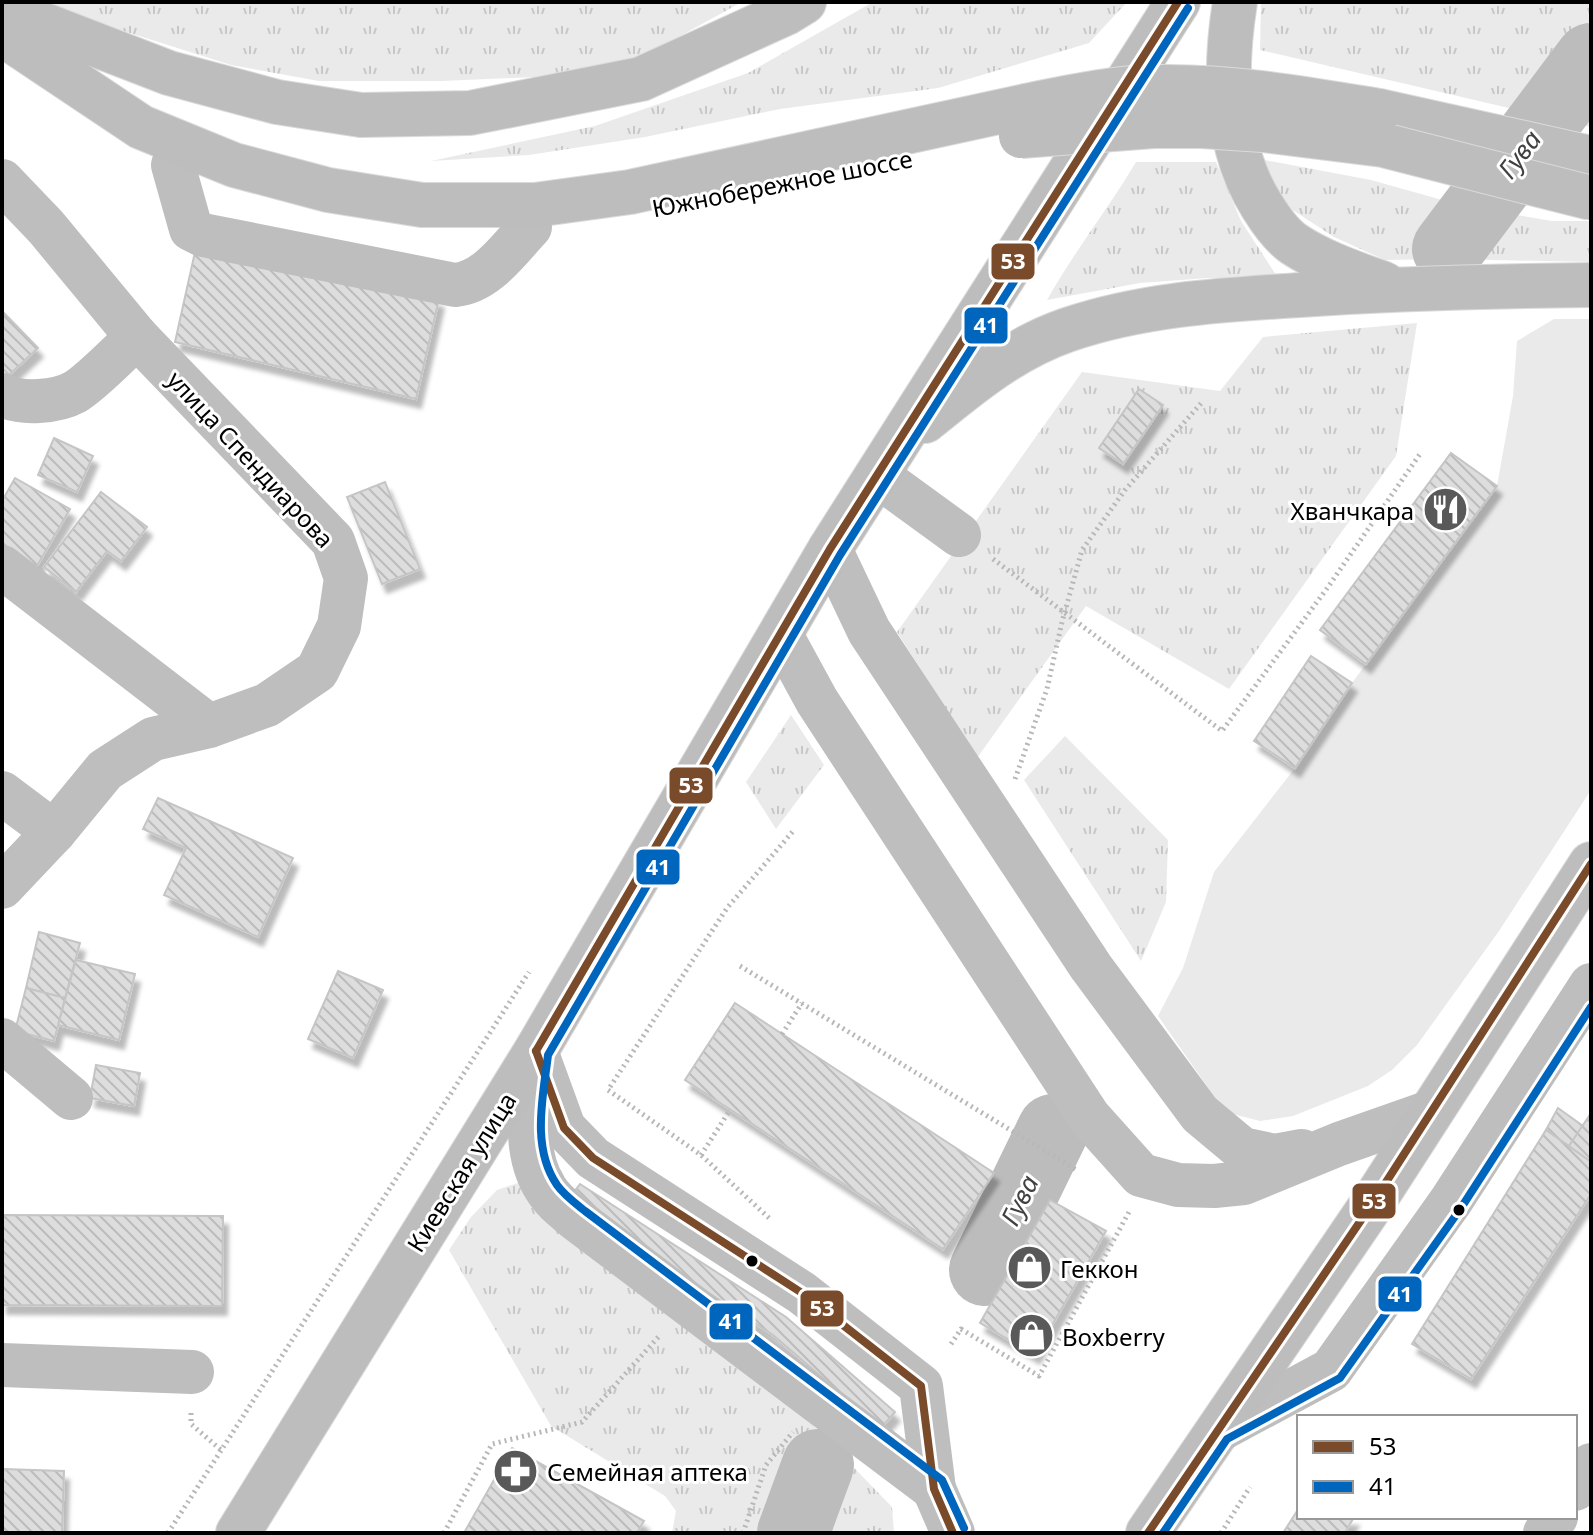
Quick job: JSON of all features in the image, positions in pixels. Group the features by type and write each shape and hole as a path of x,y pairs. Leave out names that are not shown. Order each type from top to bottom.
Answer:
{"main road":[{"path":"2,15 16,14 169,73 277,102 361,115 470,113 641,79 804,2"},
{"name":"Киевская улица","path":"238,1533 536,1051 830,549 1178,2"},
{"path":"1235,2 1230,121 1247,182 1269,217 1292,243 1337,267 1398,288"},
{"name":"Южнобережное шоссе","path":"2,34 22,64 140,150 232,191 327,217 420,229 530,227 615,215 1023,121 1094,92 1158,87 1267,92 1379,111 1591,158"},
{"name":"Южнобережное шоссе","path":"22,64 141,127 234,165 328,190 422,205 535,205 630,192 1023,121 1263,130 1383,145 1591,198"},
{"path":"902,438 989,369 1025,348 1067,330 1183,302 1398,288 1591,285"},
{"path":"1148,1533 1370,1207 1591,864"}],"street":[{"name":"улица Спендиарова","path":"2,181 46,227 137,337 333,541 346,578 339,626 317,671 267,705 209,726 153,739 105,770 54,832 2,887"},
{"path":"2,395 9,399 42,401 75,392 137,337"},
{"path":"878,476 959,535"},
{"path":"830,549 869,631 1091,967 1200,1114 1242,1149 1275,1156 1339,1144"},
{"path":"2,567 209,726"},
{"path":"781,635 817,701 1080,1104 1141,1175 1178,1185 1244,1183 1339,1144 1430,1112"},
{"path":"2,793 54,832"},
{"path":"1219,1430 1331,1370 1451,1201 1591,985"},
{"path":"2,1040 71,1098"},
{"path":"536,1051 564,1128 593,1158 802,1293 921,1386 934,1489 953,1533"},
{"path":"536,1051 530,1140 535,1165 546,1191 577,1220 934,1489"},
{"path":"2,1365 192,1372"},
{"path":"1577,1486 1591,1465"}],"path":[{"path":"1015,779 1047,689 1082,550 1125,490 1203,401"},
{"path":"959,535 1065,611 1222,731 1328,587 1420,454"},
{"path":"771,1220 701,1155 608,1090 727,908 795,829"},
{"path":"740,966 1020,1136"},
{"path":"782,1034 802,1003"},
{"path":"701,1155 730,1110"},
{"path":"951,1344 961,1329 1039,1376 1133,1204"},
{"path":"444,1533 492,1444 582,1422 665,1330"},
{"path":"743,1533 766,1465 794,1431"},
{"path":"1221,1533 1250,1487"}],"green space":[{"path":"45,2 742,2 642,57 535,77 319,81 231,65 92,21"},
{"path":"873,2 1127,2 1089,43 938,88 780,109 645,137 529,155 431,161 595,126 748,73"},
{"path":"1261,2 1591,2 1591,127 1260,50"},
{"path":"1264,160 1371,180 1460,205 1552,221 1591,221 1591,262 1385,260 1334,237 1282,203"},
{"path":"1136,162 1216,162 1241,221 1278,278 1208,278 1140,283 1047,300"},
{"path":"1554,319 1591,319 1591,790 1499,931 1417,1045 1392,1070 1368,1086 1293,1116 1260,1121 1225,1112 1158,1016 1183,968 1214,872 1295,768 1352,683 1497,486 1513,396 1517,341"},
{"path":"1417,323 1396,456 1229,689 1086,606 977,758 897,632 1082,372 1220,391 1263,337"},
{"path":"791,715 824,765 776,829 746,782"},
{"path":"1065,736 1168,840 1166,902 1141,961 1024,780"},
{"path":"535,1177 806,1418 892,1507 894,1533 672,1533 676,1511 665,1496 551,1426 449,1250 471,1217 497,1190"}],"building":[{"path":"197,243 439,299 416,399 175,342"},
{"path":"2,311 38,348 9,375 2,368"},
{"path":"1139,389 1163,405 1123,464 1099,448"},
{"path":"54,438 93,456 77,492 38,475"},
{"path":"1451,453 1497,486 1366,664 1320,630"},
{"path":"15,478 70,509 37,566 2,546 2,501"},
{"path":"385,482 420,569 382,584 347,497"},
{"path":"101,492 147,527 121,561 107,551 76,592 44,567"},
{"path":"1311,656 1352,683 1295,768 1254,741"},
{"path":"158,798 293,858 258,937 164,895 186,848 143,829"},
{"path":"39,932 80,943 65,998 26,988"},
{"path":"76,960 135,974 119,1040 58,1025"},
{"path":"338,971 383,990 353,1058 308,1039"},
{"path":"26,988 65,998 54,1041 15,1031"},
{"path":"735,1003 994,1173 943,1249 685,1080"},
{"path":"96,1065 140,1073 134,1106 90,1098"},
{"path":"1558,1108 1583,1126 1569,1146 1546,1130"},
{"path":"1591,1113 1591,1162 1569,1146"},
{"path":"1546,1130 1591,1162 1591,1194 1471,1379 1412,1344"},
{"path":"580,1184 786,1317 895,1412 881,1428 773,1335 567,1201"},
{"path":"1050,1200 1106,1231 1035,1355 980,1323"},
{"path":"2,1215 223,1216 222,1306 2,1305"},
{"path":"512,1448 644,1521 637,1533 464,1533"},
{"path":"2,1469 64,1471 62,1533 2,1533"},
{"path":"1297,1511 1297,1519 1353,1519 1345,1533 1283,1533"}],"waterway":[{"name":"Гува","path":"1448,249 1591,59"},
{"name":"Гува","path":"985,1270 1053,1130"},
{"name":"Гува","path":"793,1533 818,1465"}],"transit line":[{"name":"53","path":"536,1051 830,549 1178,2"},
{"name":"41","path":"964,1528 942,1480 560,1189 549,1170 541,1138 548,1055 840,555 1188,8"},
{"name":"53","path":"1148,1533 1370,1207 1591,864"},
{"name":"41","path":"1163,1533 1227,1439 1340,1378 1461,1208 1591,1007"},
{"name":"53","path":"536,1051 564,1128 593,1158 802,1293 921,1386 934,1489 953,1533"}],"place":[{"name":"Хванчкара","path":"1445,510"},
{"name":"Геккон","path":"1029,1268"},
{"name":"Boxberry","path":"1031,1336"},
{"name":"Семейная аптека","path":"516,1471"}]}
